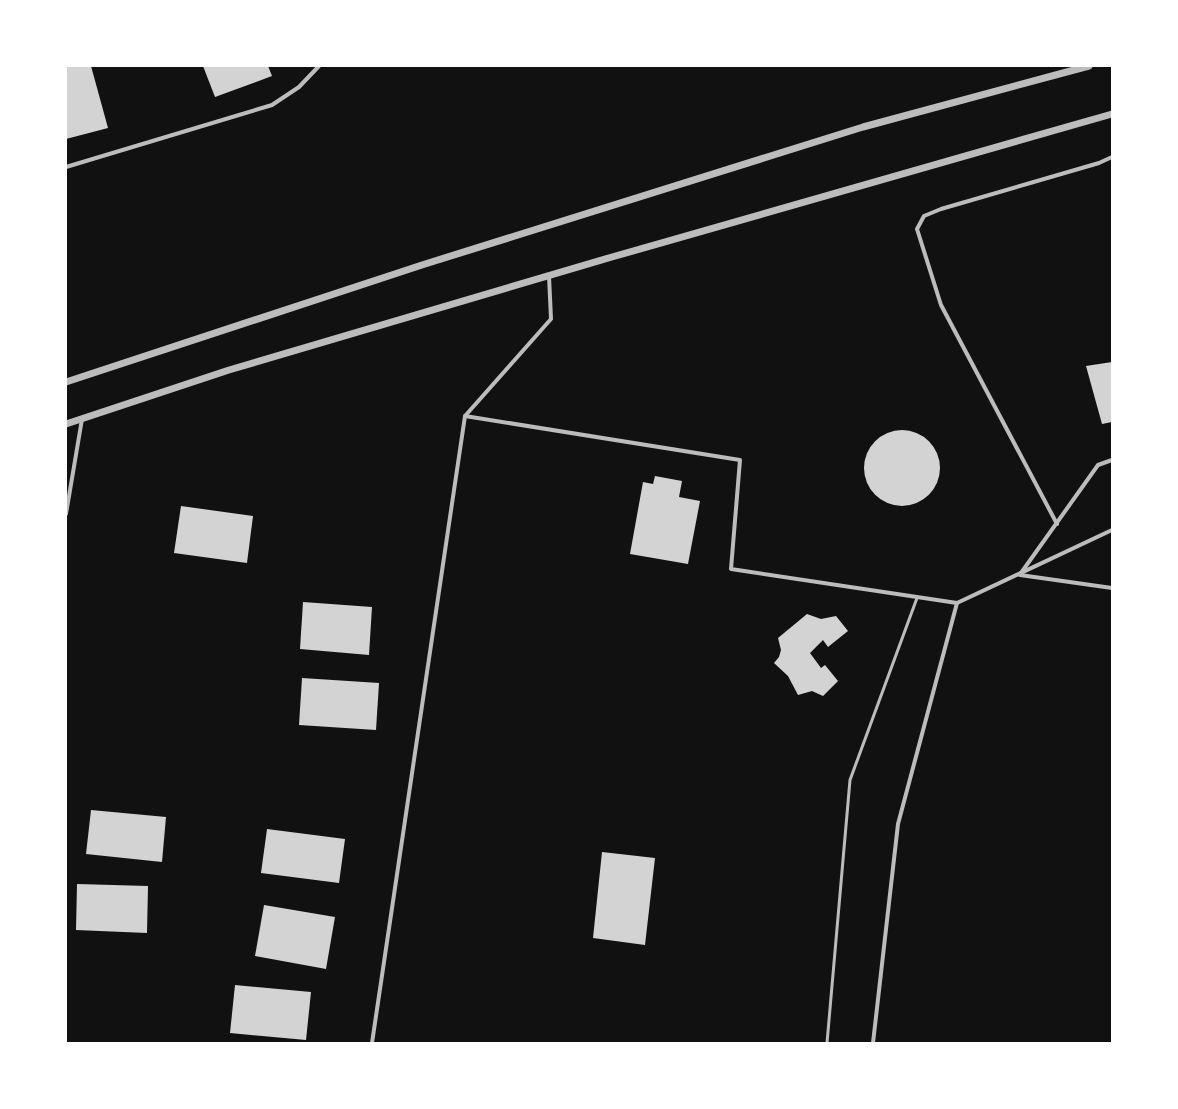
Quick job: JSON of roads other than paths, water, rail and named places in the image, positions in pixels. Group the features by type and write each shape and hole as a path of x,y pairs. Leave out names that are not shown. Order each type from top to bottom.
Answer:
{"street":[{"path":"66,167 272,105 299,87 319,66"},
{"path":"66,382 422,264 863,127 1089,66"},
{"path":"66,424 229,370 1112,114"},
{"path":"1057,524 941,305 917,229 924,216 941,209 1099,162 1112,156"},
{"path":"372,1043 465,416 551,319 549,276"},
{"path":"465,416 740,460 731,569 957,604 1112,530"},
{"path":"66,514 82,419"},
{"path":"1020,575 1098,466 1112,460"},
{"path":"1020,575 1112,588"},
{"path":"873,1043 898,824 957,604"}],"lane":[{"path":"827,1043 850,780 917,598"}]}
